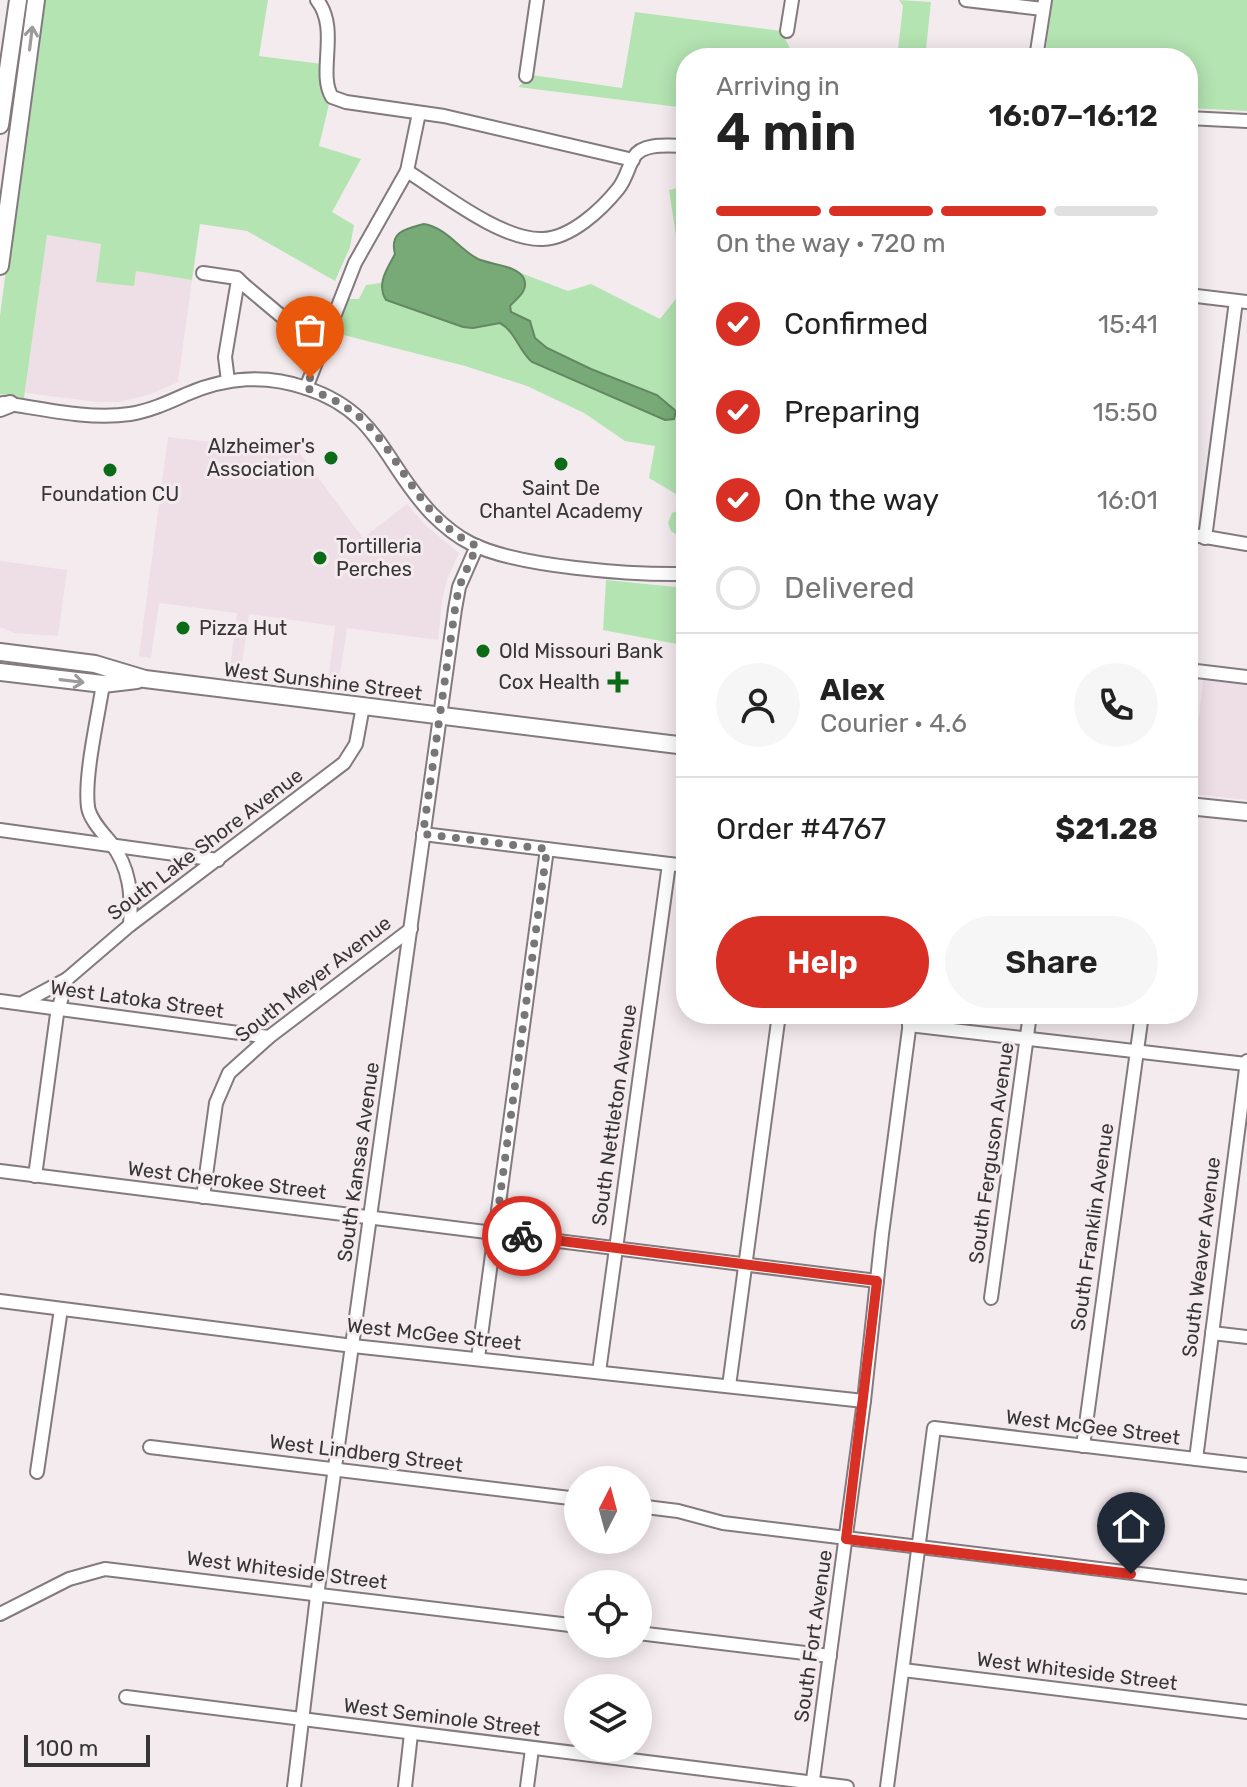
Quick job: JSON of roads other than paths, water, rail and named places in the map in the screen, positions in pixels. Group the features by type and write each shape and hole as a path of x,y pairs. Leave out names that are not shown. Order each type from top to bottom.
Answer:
{"main road":[{"path":"0,125 18,0"},
{"path":"0,266 36,0"},
{"path":"0,645 95,664"},
{"name":"West Sunshine Street","path":"0,652 95,664 145,679 676,745"},
{"name":"West Sunshine Street","path":"0,672 103,684 145,679"},
{"path":"1198,807 1247,812"}],"street":[{"path":"317,0 326,18 328,86 332,97 633,160"},
{"path":"526,76 537,0"},
{"path":"787,31 792,0"},
{"path":"966,0 1044,4 1037,48"},
{"path":"306,388 367,239 407,171 419,113"},
{"path":"1198,119 1247,121"},
{"path":"407,171 493,224 532,239 545,239 571,230 606,203 626,178 636,154 646,148 676,146"},
{"path":"203,273 237,278 286,320 311,325 327,333"},
{"path":"228,381 225,357 230,322 237,286 243,284"},
{"path":"1198,296 1241,302 1205,538"},
{"path":"3,405 126,415 228,381 268,379 306,388 334,399 358,416 383,444 430,512 448,529 477,546 505,555 547,562 676,574"},
{"path":"1198,536 1247,544"},
{"name":"South Kansas Avenue","path":"294,1787 317,1596 457,597 477,546"},
{"path":"1198,671 1247,677"},
{"path":"103,684 89,781 88,810 113,845 131,885 130,925"},
{"name":"South Lake Shore Avenue","path":"22,1003 67,979 130,925 348,759 356,744 363,706"},
{"path":"0,830 218,860"},
{"path":"423,834 676,865"},
{"path":"478,1358 547,849"},
{"name":"South Nettleton Avenue","path":"599,1372 669,864"},
{"name":"South Meyer Avenue","path":"203,1197 221,1087 240,1061 411,929"},
{"path":"35,1176 57,1014 67,979"},
{"name":"West Latoka Street","path":"0,1001 269,1037"},
{"path":"729,1386 778,1024"},
{"name":"South Fort Avenue","path":"812,1785 864,1401 909,1024"},
{"path":"939,1024 1027,1039 1247,1062"},
{"name":"South Ferguson Avenue","path":"991,1298 1029,1024"},
{"name":"South Franklin Avenue","path":"1083,1446 1141,1024"},
{"name":"South Weaver Avenue","path":"1196,1459 1247,1062"},
{"name":"West Cherokee Street","path":"0,1171 877,1281"},
{"name":"West McGee Street","path":"0,1301 353,1346 864,1401"},
{"path":"37,1472 61,1309"},
{"path":"1212,1333 1247,1337"},
{"name":"West McGee Street","path":"917,1549 934,1428 1247,1465"},
{"name":"West Lindberg Street","path":"150,1447 564,1497"},
{"path":"652,1508 723,1523 917,1549 1247,1587"},
{"path":"887,1787 917,1549"},
{"name":"West Whiteside Street","path":"0,1614 69,1579 105,1569 564,1624"},
{"path":"652,1635 830,1656"},
{"name":"West Whiteside Street","path":"903,1670 1247,1712"},
{"name":"West Seminole Street","path":"126,1697 847,1787"},
{"path":"405,1787 411,1734"},
{"path":"527,1787 532,1749"}],"place":[{"name":"Alzheimer's Association","path":"331,458"},
{"name":"Saint De Chantel Academy","path":"561,464"},
{"name":"Foundation CU","path":"110,470"},
{"name":"Tortilleria Perches","path":"320,558"},
{"name":"Pizza Hut","path":"183,628"},
{"name":"Old Missouri Bank","path":"483,651"},
{"name":"Cox Health","path":"618,682"}]}
